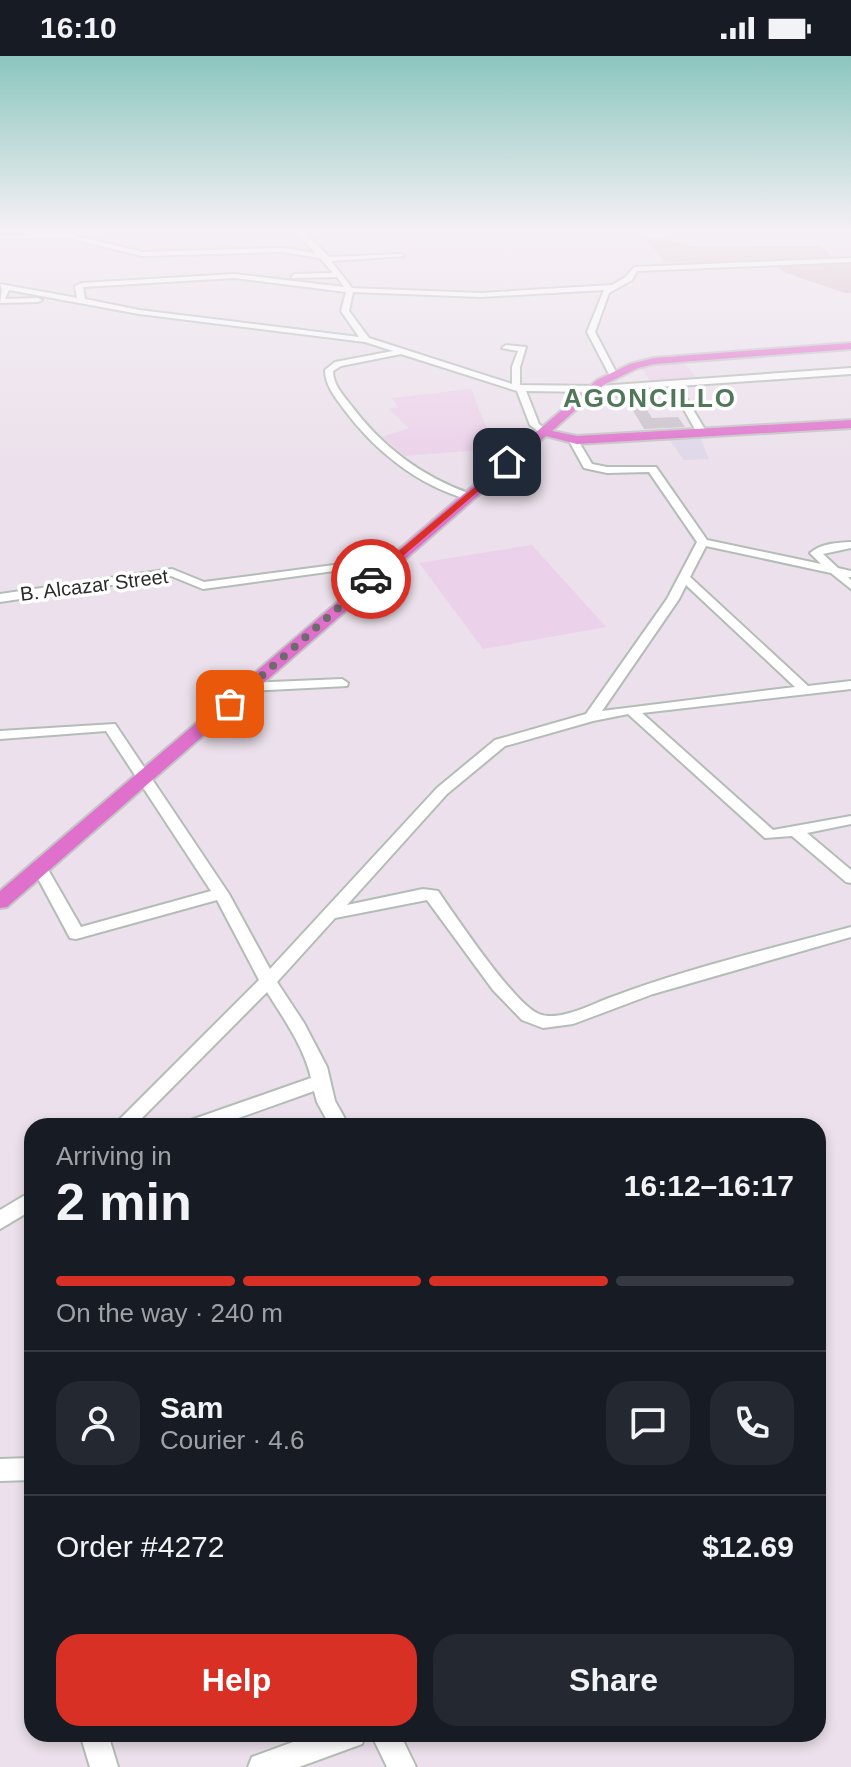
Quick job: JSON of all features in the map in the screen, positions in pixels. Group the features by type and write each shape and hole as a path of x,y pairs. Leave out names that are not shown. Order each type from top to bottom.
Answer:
{"main road":[{"path":"0,902 467,496 613,374 654,361 851,346"},
{"path":"543,432 573,439 851,424"}],"street":[{"path":"155,312 366,340 398,353 518,388 675,386 851,371"},
{"path":"346,312 366,340"},
{"path":"598,312 591,332 613,374"},
{"path":"506,348 523,349 516,367 518,388 535,425 543,432"},
{"path":"398,353 338,364 329,370 329,379 361,424 411,470 429,484 467,496"},
{"path":"675,386 702,433"},
{"path":"573,439 588,466 607,470 652,469 703,542 851,574"},
{"path":"591,717 686,579 703,542"},
{"path":"851,545 817,551 851,586"},
{"name":"B. Alcazar Street","path":"0,598 172,572 203,586 334,568 383,569"},
{"path":"686,579 804,689"},
{"path":"248,687 342,683"},
{"path":"130,1118 268,981 326,914 470,765 500,743 591,717 631,710 851,685"},
{"path":"631,710 770,835 851,820"},
{"path":"0,735 110,727 142,780 221,894 268,981 298,1027 322,1081 326,1102 335,1118"},
{"path":"795,831 851,878"},
{"path":"41,869 76,934 221,894"},
{"path":"326,914 423,894 432,895 499,986 528,1016 543,1022 573,1018 647,990 851,932"},
{"path":"218,1118 322,1081"},
{"path":"0,1221 24,1204"},
{"path":"0,1470 24,1469"},
{"path":"96,1742 104,1767"},
{"path":"262,1767 330,1742"},
{"path":"389,1742 402,1767"}],"shaded area":[{"path":"682,361 701,382 654,385 640,367"},
{"path":"471,389 489,434 503,440 481,450 405,456 382,437 409,428 389,409 398,407 392,398"},
{"path":"699,435 709,459 684,460 668,438"},
{"path":"532,545 606,627 483,649 419,563"}],"building":[{"path":"636,392 652,418 678,417 685,427 644,429 631,407 621,407 613,393"}],"way so far":[{"path":"230,704 371,579"}],"district":[{"name":"AGONCILLO","path":"650,398"}],"route":[{"path":"371,579 507,462"}]}
